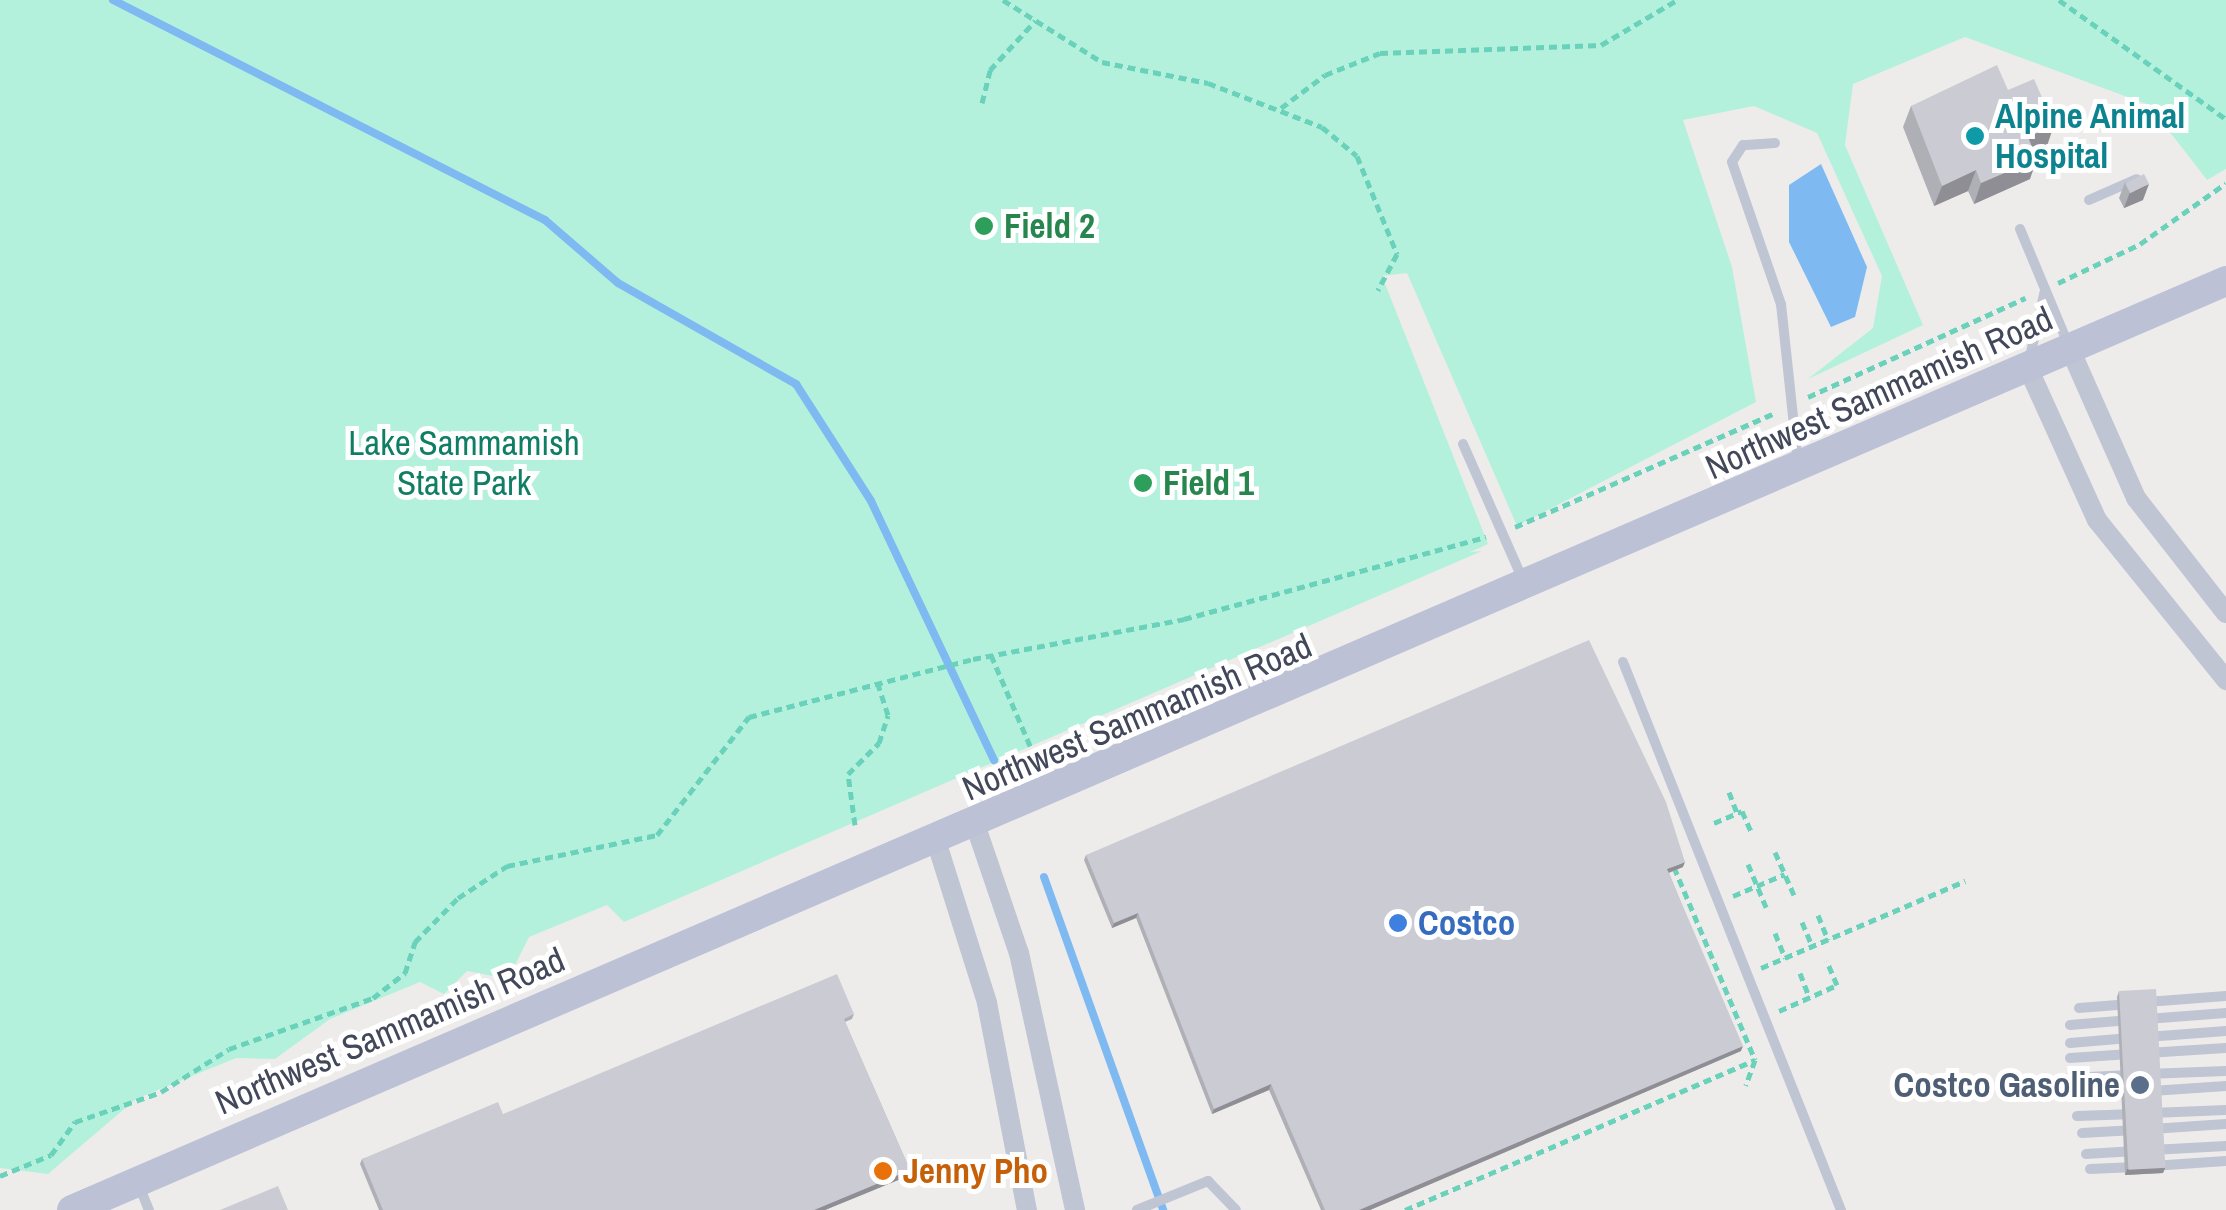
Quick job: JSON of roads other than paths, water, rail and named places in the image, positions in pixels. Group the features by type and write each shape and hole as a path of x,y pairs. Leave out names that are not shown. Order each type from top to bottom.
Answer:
{"main road":[{"name":"Northwest Sammamish Road","path":"72,1210 976,828 2226,281"}],"street":[{"path":"2070,349 2136,498 2226,613"},
{"path":"2028,368 2097,520 2226,680"},
{"path":"976,828 1019,952 1074,1210"},
{"path":"937,844 987,1003 1026,1210"}],"lane":[{"path":"1775,142 1743,145 1732,162 1782,304 1798,470"},
{"path":"2089,200 2142,177"},
{"path":"2020,229 2070,349"},
{"path":"2028,368 2046,289"},
{"path":"1462,444 1527,588"},
{"path":"1623,662 1841,1210"},
{"path":"2079,1008 2226,996"},
{"path":"2070,1024 2226,1012"},
{"path":"2070,1043 2226,1031"},
{"path":"2070,1058 2226,1048"},
{"path":"2068,1078 2226,1070"},
{"path":"2072,1096 2226,1086"},
{"path":"2078,1116 2226,1110"},
{"path":"2082,1133 2226,1124"},
{"path":"2086,1154 2226,1146"},
{"path":"2090,1169 2226,1161"},
{"path":"136,1180 149,1210"},
{"path":"1140,1209 1204,1182 1222,1184 1236,1210"}],"water":[{"path":"1821,164 1867,267 1855,317 1831,327 1789,242 1789,185"}],"waterway":[{"path":"113,0 545,220 618,283 796,384 871,501 994,760"},
{"path":"1044,877 1163,1210"}],"place":[{"name":"Alpine Animal Hospital","path":"1975,136"},
{"name":"Field 2","path":"984,226"},
{"name":"Field 1","path":"1143,483"},
{"name":"Costco","path":"1398,923"},
{"name":"Costco Gasoline","path":"2140,1085"},
{"name":"Jenny Pho","path":"883,1171"}],"park label":[{"name":"Lake Sammamish State Park","path":"464,463"}]}
